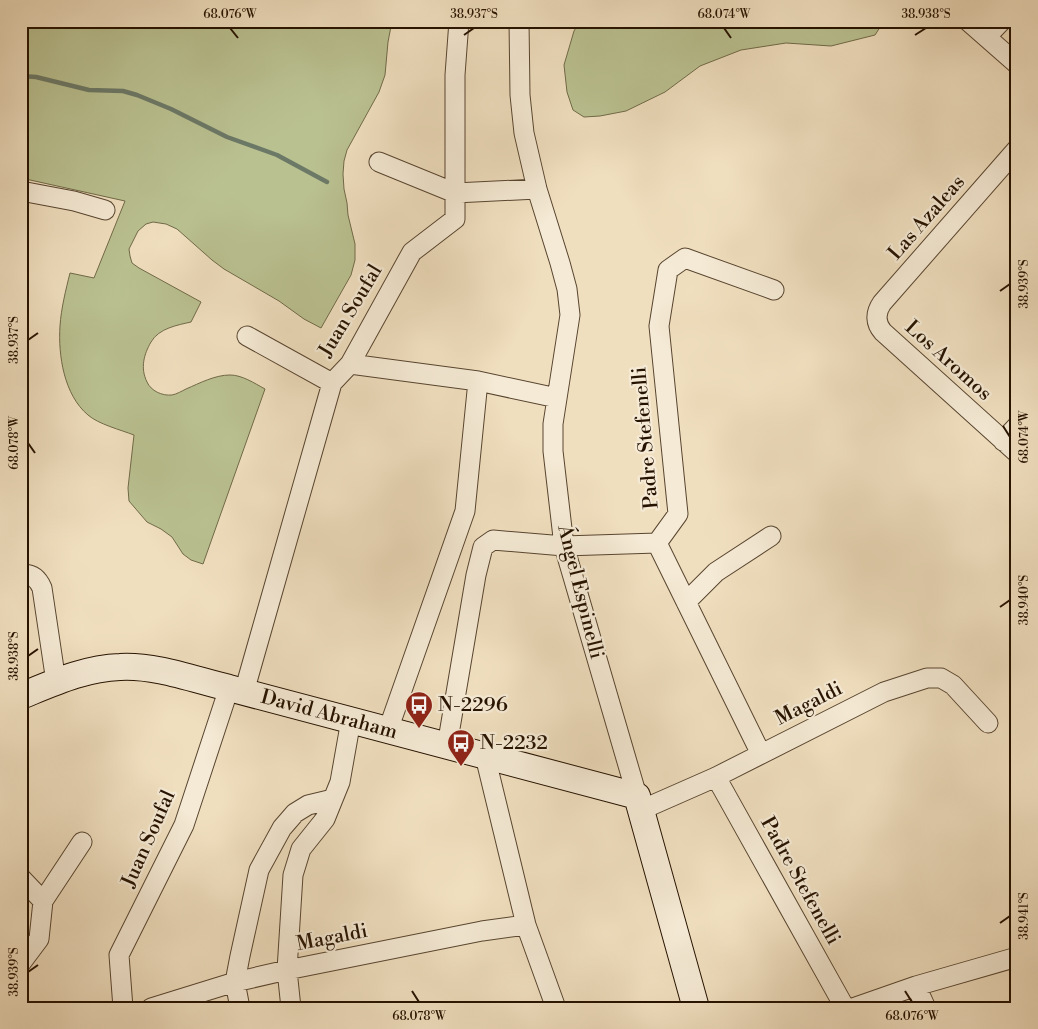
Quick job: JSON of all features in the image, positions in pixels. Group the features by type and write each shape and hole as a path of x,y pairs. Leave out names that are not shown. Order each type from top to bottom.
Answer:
{"main road":[{"name":"David Abraham","path":"21,696 76,674 120,667 142,668 237,690 485,756 639,803"},
{"name":"Ángel Espinelli","path":"639,803 696,1008"}],"street":[{"name":"Juan Soufal","path":"123,1008 119,955 184,825 237,690 332,383 350,364 412,252 454,219 455,75 459,21"},
{"name":"Ángel Espinelli","path":"519,21 520,95 524,133 537,189 563,272 570,315 553,424 553,451 564,546 639,803"},
{"path":"968,21 1017,64"},
{"path":"988,39 1005,21"},
{"name":"Las Azaleas","path":"876,319 878,308 882,303 1017,149"},
{"path":"379,162 454,193 537,189"},
{"path":"21,191 74,201 105,210"},
{"name":"Padre Stefenelli","path":"658,543 678,514 659,326 668,270 685,258 774,290"},
{"name":"Los Aromos","path":"876,319 883,332 1010,447"},
{"path":"247,336 332,383"},
{"path":"350,364 478,381 557,398"},
{"path":"388,730 465,511 478,381"},
{"path":"1010,447 1017,426"},
{"path":"686,602 716,572 771,536"},
{"path":"447,746 476,574 483,547 493,540 564,546 658,543 761,754"},
{"path":"21,575 30,575 36,578 42,588 56,682"},
{"name":"Magaldi","path":"639,803 716,777 884,692 927,678 941,678 953,685 988,723"},
{"path":"291,1008 287,970 293,875 301,849 325,819 340,782 350,720"},
{"path":"485,756 526,925 555,1008"},
{"name":"Padre Stefenelli","path":"716,777 845,1008"},
{"path":"240,1008 235,982 259,870 282,828 295,813 308,805 333,799"},
{"path":"21,963 38,939 43,901 82,842"},
{"path":"21,878 43,901"},
{"name":"Magaldi","path":"151,1008 235,982 287,970 482,931 526,925"},
{"path":"854,1008 916,986 1017,957"},
{"path":"916,986 926,1008"}],"green space":[{"path":"21,21 392,21 385,75 379,92 347,150 344,161 344,189 355,244 355,260 351,275 321,328 224,269 177,229 166,224 153,222 146,224 138,231 129,249 132,263 201,302 191,322 164,330 154,337 151,342 146,351 143,366 145,377 151,388 161,394 172,395 219,376 234,375 265,389 203,564 191,560 183,554 172,537 147,522 129,501 128,488 134,435 92,418 80,407 68,386 60,349 60,326 70,273 94,278 125,201 21,178"},
{"path":"580,21 884,21 875,35 831,46 786,43 741,50 700,66 665,92 626,111 584,117 573,110 567,92 564,65 574,31"}],"waterway":[{"path":"337,21 363,21"},
{"path":"21,76 36,77 89,90 123,91 137,95 171,109 227,137 277,155 327,182"}],"place":[{"name":"N-2296","path":"419,729"},
{"name":"N-2232","path":"461,767"}]}
